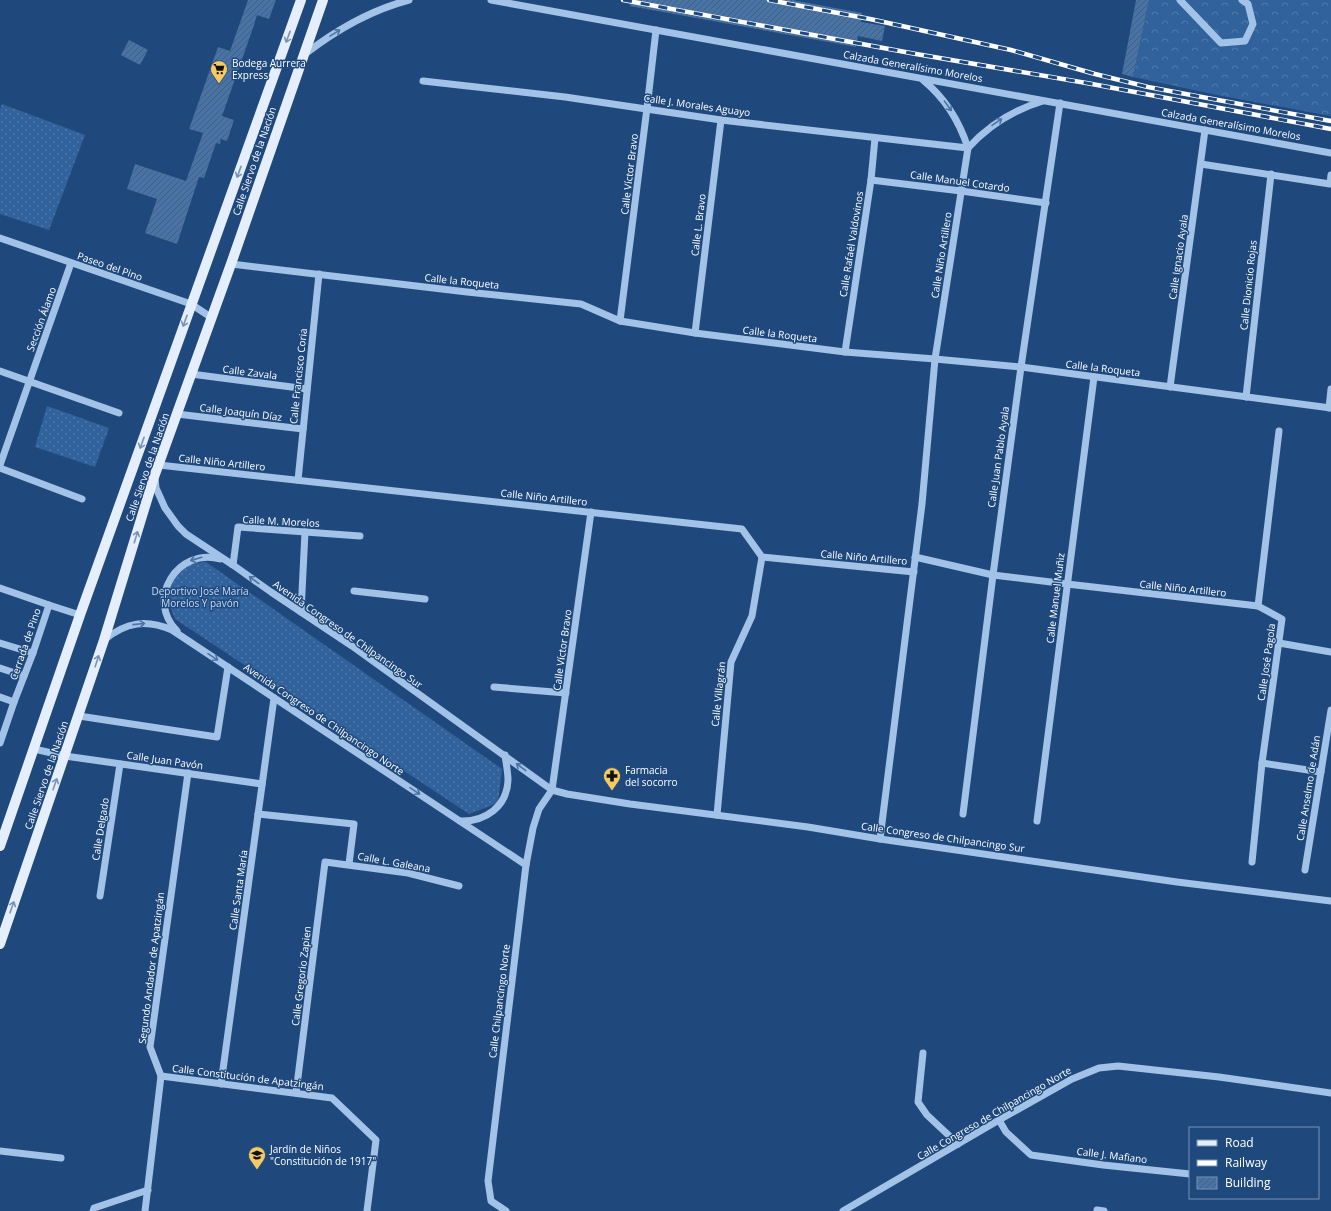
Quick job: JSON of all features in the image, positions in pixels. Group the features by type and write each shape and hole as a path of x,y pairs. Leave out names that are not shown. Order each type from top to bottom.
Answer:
{"main road":[{"name":"Calle Siervo de la Nación","path":"0,846 80,615 301,0"},
{"name":"Calle Siervo de la Nación","path":"0,944 79,716 154,477 212,318 323,0"}],"street":[{"path":"303,55 351,23 387,7 409,0"},
{"name":"Calzada Generalísimo Morelos","path":"490,0 1331,153"},
{"path":"1180,0 1221,43 1245,41 1248,35 1253,24 1248,4 1242,0"},
{"name":"Calle Víctor Bravo","path":"620,321 656,30"},
{"name":"Calle Niño Artillero","path":"880,839 916,557 935,359 968,148 961,128 950,108 932,87 921,78"},
{"name":"Calle J. Morales Aguayo","path":"423,82 565,97 721,120 968,148"},
{"path":"968,148 977,138 998,121 1023,108 1045,100"},
{"name":"Calle Juan Pablo Ayala","path":"963,814 1021,367 1060,103"},
{"name":"Calle L. Bravo","path":"695,333 721,120"},
{"name":"Calle Ignacio Ayala","path":"1170,387 1205,130"},
{"name":"Calle Rafaél Valdovinos","path":"845,352 871,180 875,138"},
{"path":"1200,164 1330,184 1331,174"},
{"name":"Calle Dionicio Rojas","path":"1246,397 1271,174"},
{"name":"Calle Manuel Cotardo","path":"871,180 1046,203"},
{"name":"Paseo del Pino","path":"0,238 191,304 212,318"},
{"name":"Sección Álamo","path":"0,465 71,263"},
{"name":"Calle la Roqueta","path":"231,264 581,304 620,321 695,333 845,352 1021,367 1330,408"},
{"name":"Calle Francisco Coria","path":"298,480 319,274"},
{"path":"0,370 119,413"},
{"name":"Calle Zavala","path":"191,374 307,389"},
{"name":"Calle Manuel Muñiz","path":"1037,821 1094,377"},
{"path":"1330,408 1331,388"},
{"name":"Calle Joaquín Díaz","path":"177,414 303,429"},
{"path":"1258,606 1279,431"},
{"name":"Calle Niño Artillero","path":"159,465 742,529 762,557 914,572"},
{"path":"0,468 82,499"},
{"name":"Avenida Congreso de Chilpancingo Sur","path":"154,477 160,498 165,508 178,526 195,541 352,646 506,755 552,790"},
{"name":"Calle Víctor Bravo","path":"552,790 591,512"},
{"name":"Calle M. Morelos","path":"233,565 238,526 360,536"},
{"path":"301,612 305,532"},
{"path":"181,635 169,621 165,612 165,593 167,584 172,575 187,562 205,557 225,560 233,565"},
{"name":"Calle Villagrán","path":"717,815 730,662 752,616 762,557"},
{"name":"Calle Niño Artillero","path":"916,557 993,575 1258,606"},
{"path":"0,588 49,605"},
{"path":"354,591 426,599"},
{"name":"Cerrada de Pino","path":"0,743 49,605 80,615"},
{"name":"Calle José Pagola","path":"1252,862 1262,763 1282,619 1258,606"},
{"name":"Avenida Congreso de Chilpancingo Norte","path":"104,640 122,628 142,623 163,626 181,635 526,865"},
{"path":"0,643 33,653"},
{"path":"1279,643 1331,652"},
{"path":"79,716 217,737 228,667"},
{"path":"0,668 24,676"},
{"path":"494,687 566,693"},
{"path":"0,698 14,702"},
{"name":"Calle Santa María","path":"221,1084 274,698"},
{"name":"Calle Anselmo de Adán","path":"1305,870 1331,710"},
{"name":"Calle Juan Pavón","path":"34,749 65,756 262,784"},
{"path":"460,821 469,822 486,817 499,806 507,788 508,779 506,755"},
{"path":"1262,763 1321,772"},
{"name":"Calle Delgado","path":"100,896 120,764"},
{"name":"Segundo Andador de Apatzingán","path":"145,1211 161,1076 150,1047 188,773"},
{"name":"Calle Congreso de Chilpancingo Sur","path":"552,790 567,794 808,827 880,839 1177,882 1331,901"},
{"name":"Calle Chilpancingo Norte","path":"506,1211 491,1201 488,1181 526,865 535,822 540,809 552,790"},
{"path":"258,814 354,824 349,864"},
{"name":"Calle L. Galeana","path":"325,862 408,873 459,886"},
{"name":"Calle Gregorio Zapien","path":"296,1093 325,862"},
{"path":"923,1053 918,1102 928,1115 958,1144"},
{"name":"Calle Congreso de Chilpancingo Norte","path":"843,1211 1072,1079 1100,1068 1118,1066 1219,1077 1331,1093"},
{"name":"Calle Constitución de Apatzingán","path":"161,1076 332,1098 376,1140 367,1211"},
{"name":"Calle J. Mafiano","path":"999,1120 1006,1132 1031,1155 1103,1165 1189,1174"},
{"path":"0,1151 61,1158"},
{"path":"93,1211 94,1208 148,1190"}],"green space":[{"path":"1149,0 1331,0 1331,116 1217,95 1133,77"},
{"path":"2,104 85,135 49,230 0,214 0,109"},
{"path":"47,406 109,428 95,467 35,447"},
{"name":"Deportivo José María Morelos Y pavón","path":"206,562 502,769 498,803 469,814 175,619 165,595 171,577 187,564"}],"building":[{"path":"248,0 276,0 269,19 257,15 222,116 234,120 227,141 221,139 220,144 216,143 204,178 199,177 177,244 145,233 157,199 127,189 135,164 186,181 203,133 189,129 218,47 230,51"},
{"path":"630,0 792,0 862,13 861,22 885,26 882,41 858,36 856,47 630,6"},
{"path":"1136,0 1149,0 1133,77 1122,74"},
{"path":"129,40 148,50 140,65 121,55"}],"railway":[{"path":"623,0 916,54 1092,84 1331,129"},
{"path":"769,0 870,19 1011,50 1095,74 1148,87 1331,121"}],"place":[{"name":"Bodega Aurrera Express","path":"219,84"},
{"name":"Farmacia del socorro","path":"612,791"},
{"name":"Jardín de Niños \"Constitución de 1917\"","path":"257,1170"}]}
